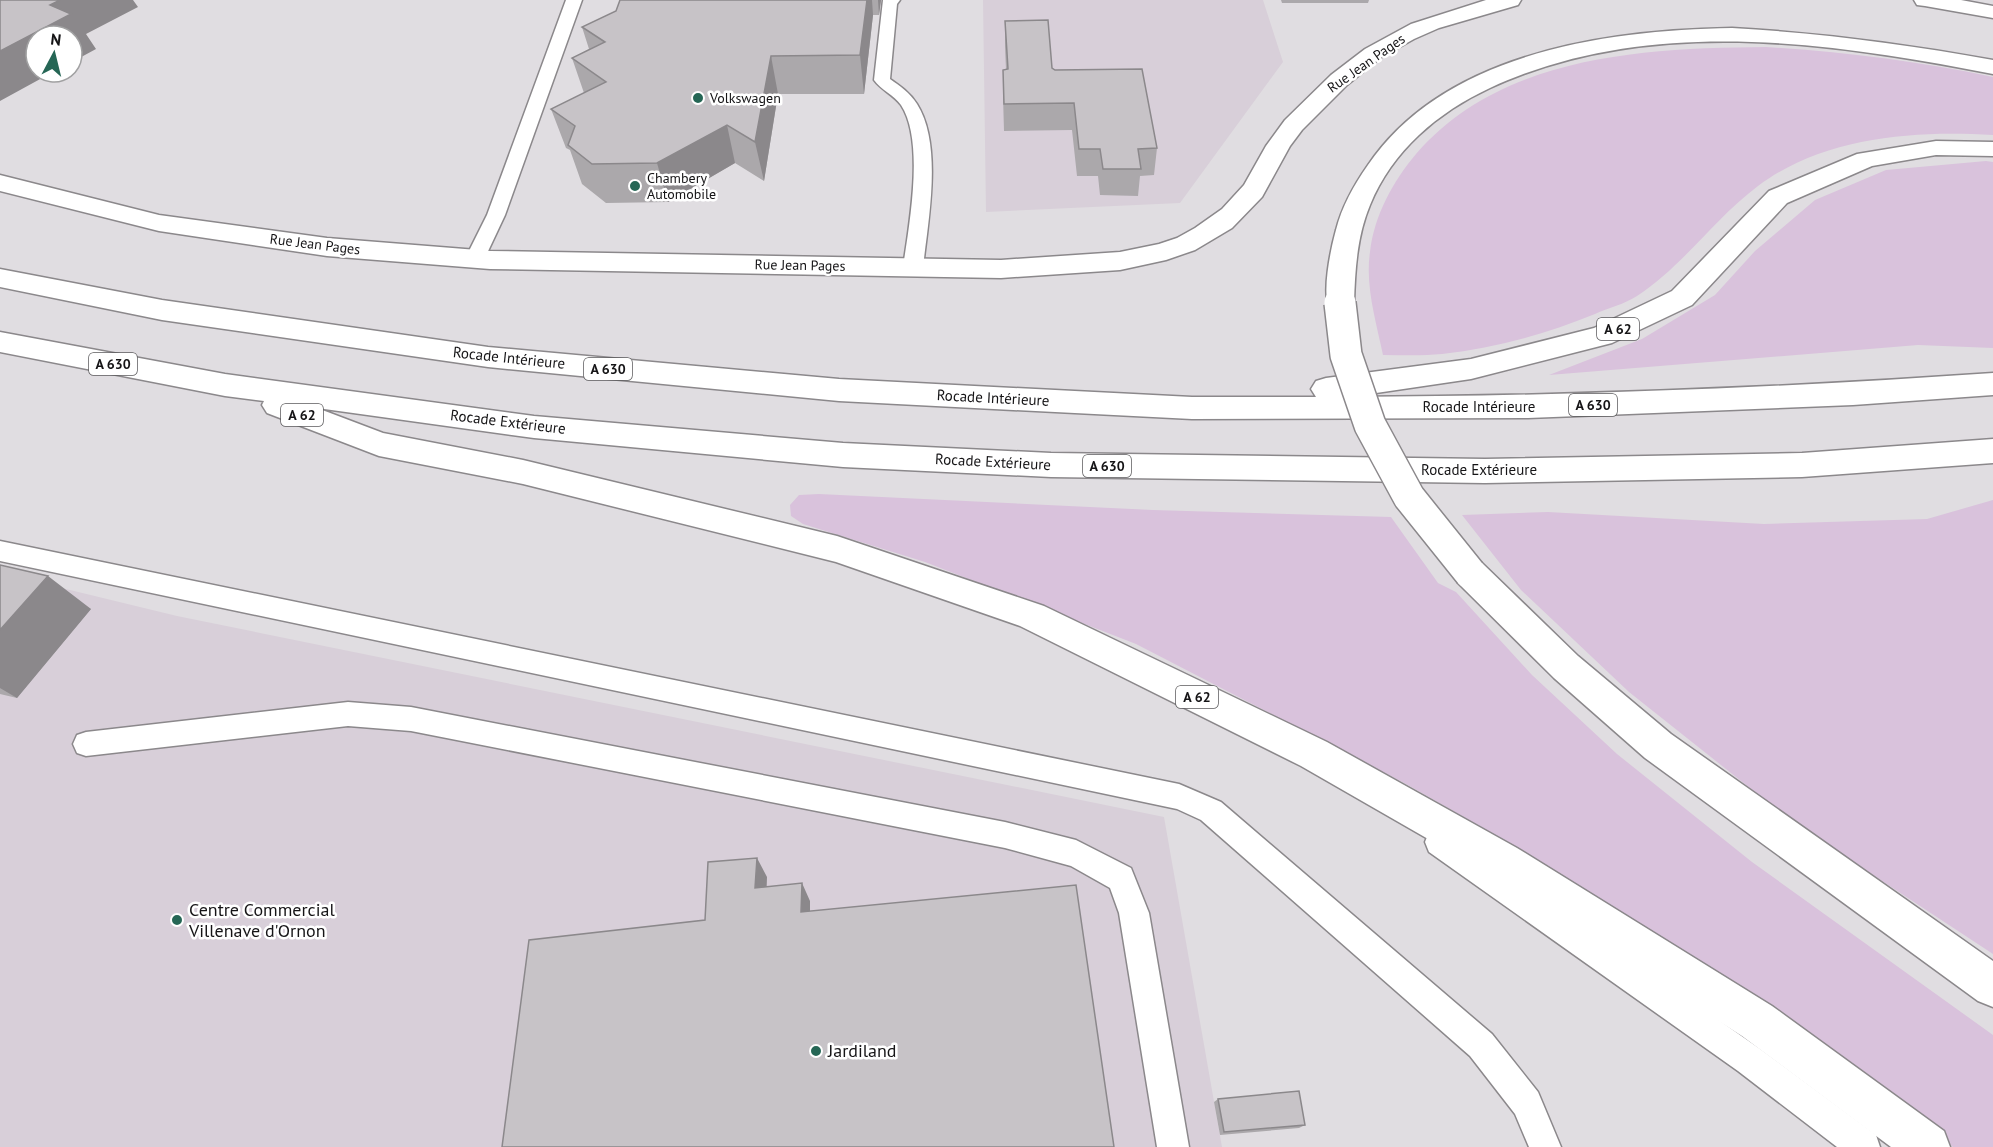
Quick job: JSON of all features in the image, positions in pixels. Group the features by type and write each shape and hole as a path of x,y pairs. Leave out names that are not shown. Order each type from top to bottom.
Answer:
{"main road":[{"name":"Rue Jean Pages","path":"0,183 159,223 327,246 475,259 1001,269 1079,266 1143,257 1185,245 1220,224 1253,191 1281,141 1322,95 1361,63 1405,34 1455,15 1510,0"},
{"path":"1925,0 1993,12"},
{"path":"1993,67 1903,51 1815,40 1730,35 1660,39 1598,47 1534,62 1479,85 1432,110 1399,141 1357,205 1341,262 1340,303 1346,355 1370,425 1409,497 1470,573 1566,667 1658,746 1993,986"},
{"name":"A 62","path":"1191,408 1471,369 1602,336 1682,298 1778,197 1866,159 1936,148 1993,149"},
{"path":"0,272 29,285"},
{"name":"Rocade Intérieure","path":"0,278 162,310 489,357 839,390 1191,408 1528,407 1853,394 1993,384"},
{"name":"Rocade Extérieure","path":"0,342 225,385 534,427 843,455 1051,465 1485,471 1802,465 1993,451"},
{"name":"A 62","path":"225,385 379,444 523,472 837,549 1032,616 1314,754 1503,861 1757,1021 1928,1147"}],"lane":[{"path":"475,259 496,215 574,0"},
{"path":"892,0 889,2 882,80 908,103 920,125 921,198 913,267"},
{"path":"0,551 1179,798 1210,811 1480,1045 1527,1103 1545,1147"},
{"path":"86,744 348,714 411,719 1005,836 1076,854 1121,878 1134,913 1173,1147"},
{"path":"1314,754 1749,1060 1864,1147"}],"shaded area":[{"path":"983,0 1263,0 1283,62 1180,203 986,212"},
{"path":"1766,47 1880,58 1993,77 1993,135 1901,136 1840,147 1811,157 1758,186 1727,213 1669,271 1654,284 1627,301 1558,328 1501,344 1442,354 1383,355 1369,278 1370,252 1376,225 1392,187 1408,164 1450,121 1490,96 1532,77 1578,64 1624,55 1672,50"},
{"path":"1993,162 1993,348 1918,345 1549,375 1642,339 1715,295 1755,251 1815,200 1886,170"},
{"path":"819,494 1153,510 1391,517 1438,583 1456,592 1532,675 1617,754 1752,862 1993,1035 1993,1147 1953,1147 1808,1040 1660,939 1523,851 1406,784 1136,644 925,562 803,524 791,516 790,505 799,495"},
{"path":"1993,500 1993,954 1794,823 1629,692 1521,590 1462,515 1548,512 1764,524 1927,519"},
{"path":"0,573 177,616 1164,817 1222,1147 0,1147"}],"building":[{"path":"0,0 60,0 50,5 71,14 52,24 24,24 24,38 0,51"},
{"path":"620,0 867,0 860,55 771,56 755,142 727,125 657,163 592,164 568,145 575,126 551,109 606,82 572,58 605,42 582,27 616,11"},
{"path":"1048,20 1052,68 1055,70 1142,69 1157,148 1138,149 1141,169 1103,169 1100,149 1079,149 1074,103 1004,104 1003,70 1008,69 1005,21"},
{"path":"0,565 48,576 0,630"},
{"name":"Jardiland","path":"757,858 755,888 802,883 801,912 1076,885 1114,1147 502,1147 529,940 705,920 708,862"},
{"path":"1299,1091 1305,1125 1224,1132 1218,1099"}],"place":[{"name":"Volkswagen","path":"698,98"},
{"name":"Chambery Automobile","path":"635,186"},
{"name":"Centre Commercial Villenave d'Ornon","path":"177,920"},
{"name":"Jardiland","path":"816,1051"}]}
